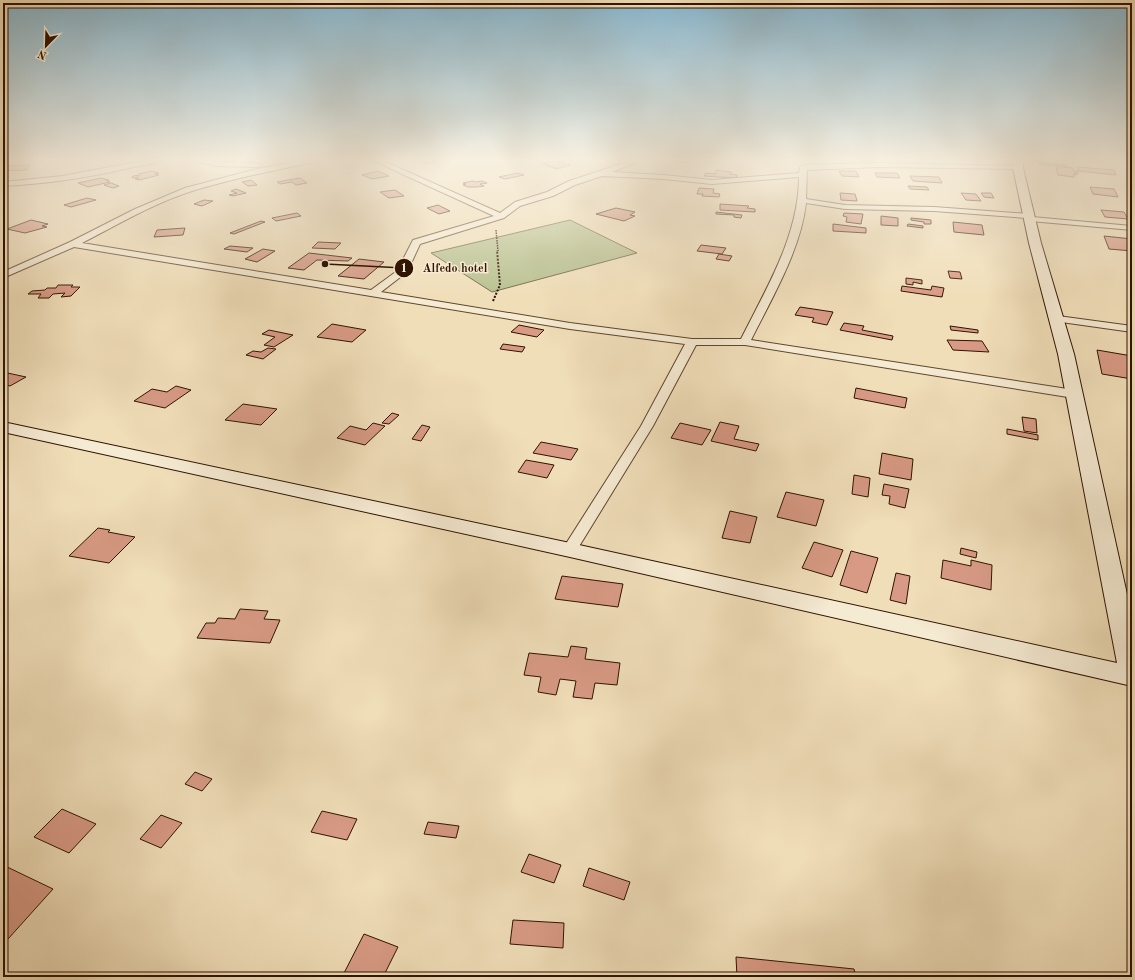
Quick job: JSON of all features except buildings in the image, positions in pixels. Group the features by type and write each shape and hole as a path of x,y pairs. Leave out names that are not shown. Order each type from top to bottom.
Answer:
{"street":[{"path":"3,275 73,244 153,205"},
{"path":"478,205 501,216"},
{"path":"373,292 394,278 404,268 416,242 501,216 506,210 515,205"},
{"path":"744,342 788,249 800,218 801,205"},
{"path":"831,205 845,207 948,209 1132,228"},
{"path":"3,427 570,550 1132,676 1058,319 1027,205"},
{"path":"73,244 373,292 570,326 692,342 744,342 1074,394"},
{"path":"1058,319 1132,329"},
{"path":"570,550 647,426 692,342"}],"path":[{"path":"494,313 493,299 500,285 495,241 496,227 501,216"}],"green space":[{"path":"570,220 637,253 492,292 431,253"}],"place":[{"name":"Alfedo hotel","path":"325,264"}]}
